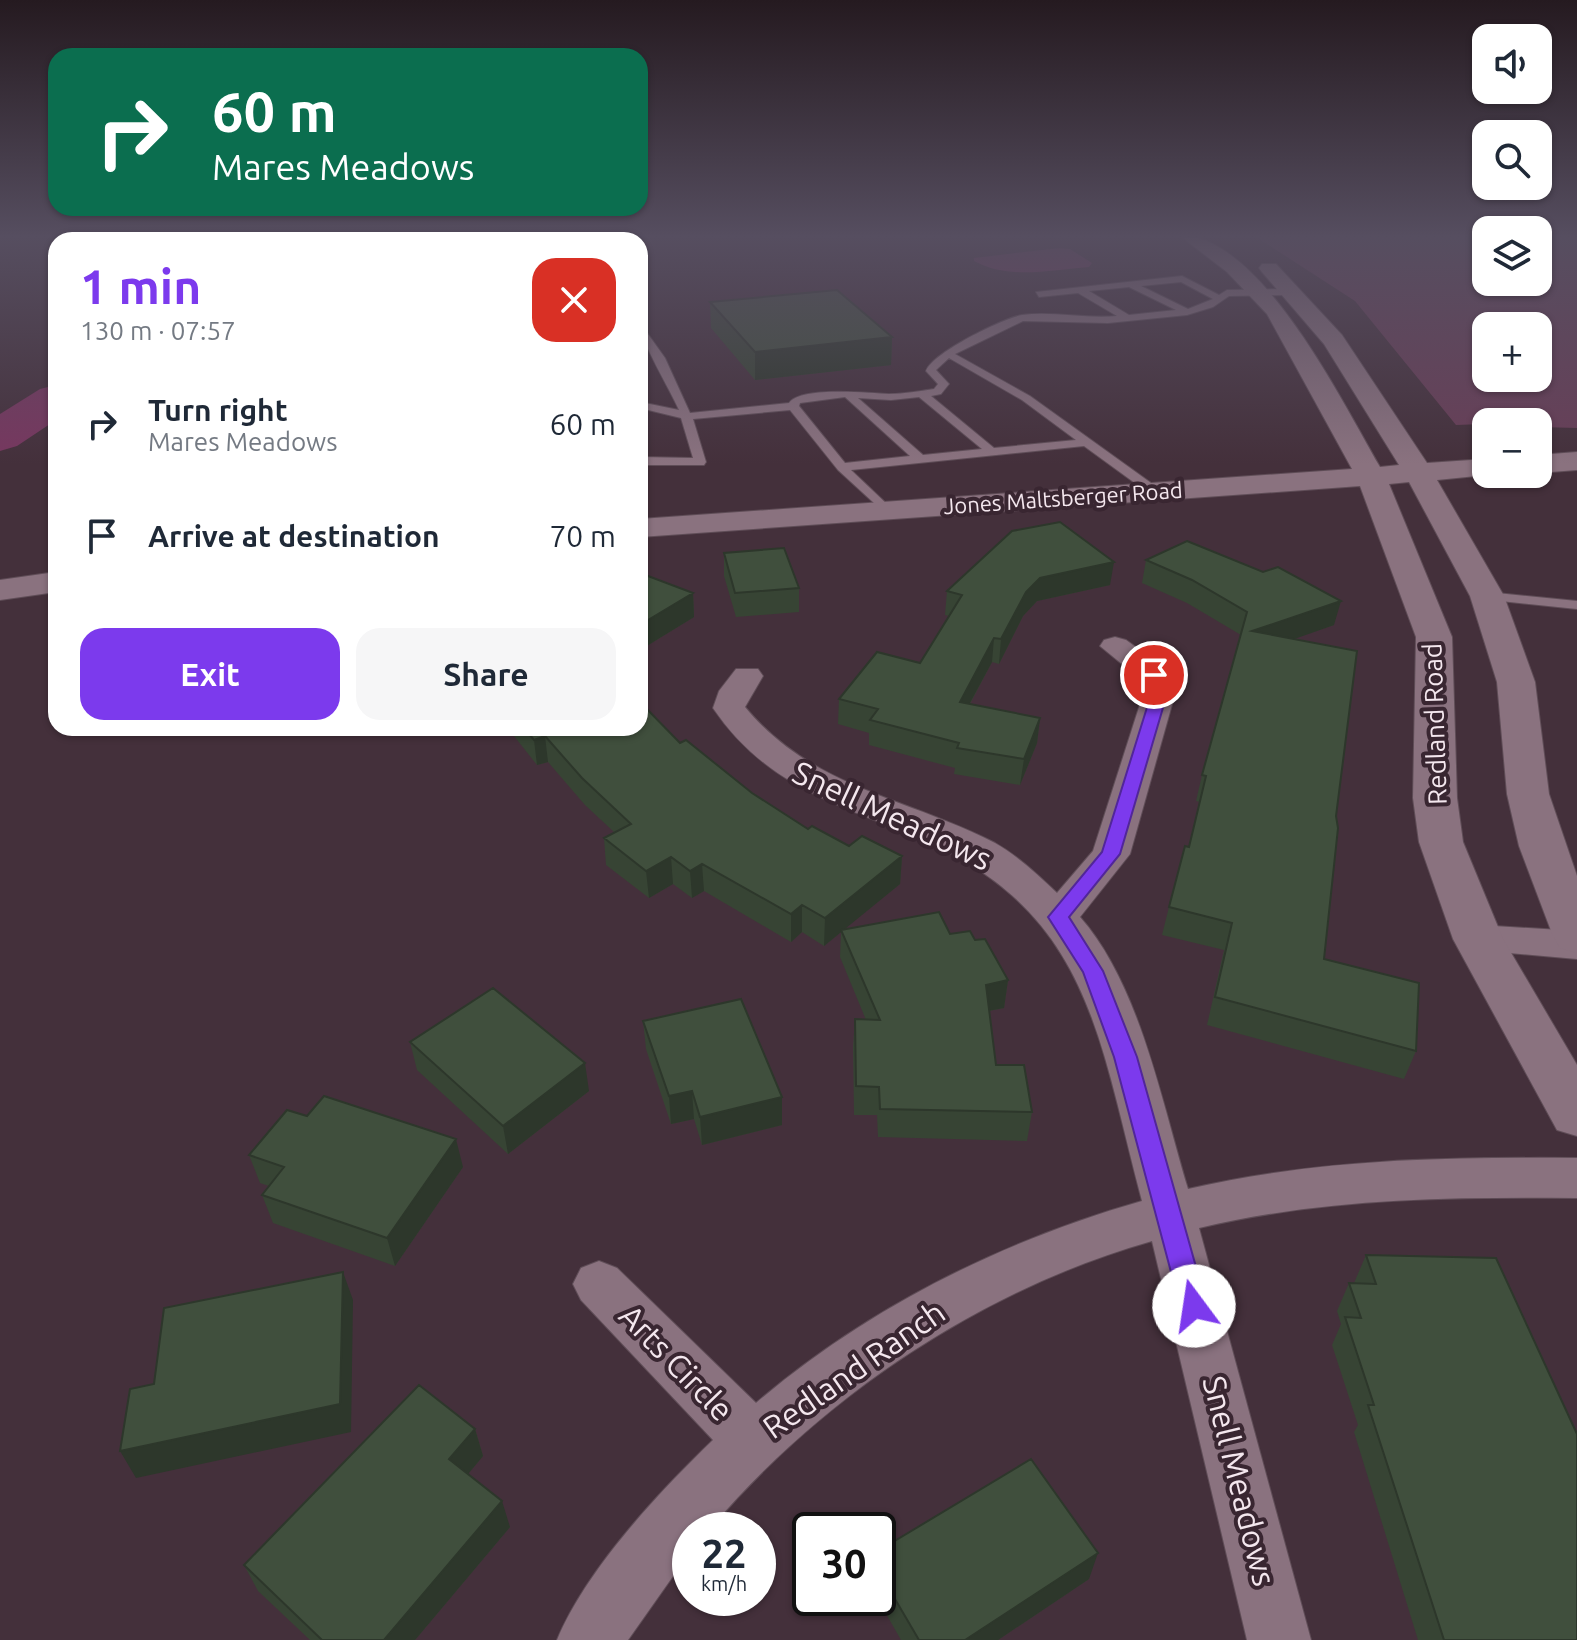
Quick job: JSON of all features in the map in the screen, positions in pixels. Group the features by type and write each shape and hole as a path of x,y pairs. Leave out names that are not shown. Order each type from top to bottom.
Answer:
{"main road":[{"name":"Redland Road","path":"1276,312 1371,476 1420,594 1434,637 1435,798 1441,842 1478,939 1577,1114"},
{"path":"1310,312 1334,340 1418,472 1487,596 1516,682 1528,794 1542,846 1577,936"},
{"path":"1552,463 1577,461"},
{"name":"Jones Maltsberger Road","path":"648,527 1472,469"},
{"path":"0,590 48,583"}],"street":[{"path":"1058,917 1111,854 1157,701 1154,675 1115,646"},
{"name":"Snell Meadows","path":"747,676 735,691 729,708 747,735 789,771 985,853 1058,917 1093,971 1125,1057 1171,1215 1279,1640"},
{"path":"1478,939 1577,945"},
{"name":"Redland Ranch","path":"589,1640 665,1536 754,1441 859,1358 951,1301 1045,1256 1171,1215 1260,1194 1371,1181 1577,1178"},
{"name":"Arts Circle","path":"599,1284 754,1441"}],"lane":[{"path":"1116,312 1127,318"},
{"path":"648,407 689,416 793,406 802,397 922,394 944,388 931,371 933,365 948,354 1022,318 1127,318 1187,312"},
{"path":"648,337 689,416 700,462 648,461"},
{"path":"648,346 654,346"},
{"path":"948,354 1026,398 1154,491"},
{"path":"847,394 920,459"},
{"path":"922,394 992,452"},
{"path":"793,406 842,467 886,510"},
{"path":"842,467 1086,442"},
{"path":"1487,596 1577,605"}],"shaded area":[{"path":"1364,312 1577,312 1577,428 1552,427 1552,408 1472,408 1472,424 1456,425"}],"building":[{"path":"719,312 862,312 892,337 755,352"},
{"path":"1060,522 1114,562 1040,578 1026,592 1001,639 994,638 960,702 1040,718 1024,759 957,748 959,743 870,720 878,709 839,699 877,652 920,663 962,595 947,591 1012,531"},
{"path":"1187,541 1263,572 1278,567 1341,601 1252,631 1357,651 1336,816 1338,828 1324,959 1419,983 1416,1051 1215,997 1232,923 1169,907 1185,846 1189,847 1206,776 1202,775 1247,612 1192,580 1146,560"},
{"path":"784,548 799,588 735,593 724,553"},
{"path":"648,576 693,593 648,620"},
{"path":"648,710 680,743 686,740 752,793 808,829 812,826 849,846 862,836 902,856 825,918 802,905 791,914 702,864 690,871 671,857 646,871 604,838 631,824 582,778 545,736 648,736"},
{"path":"939,912 950,934 970,931 975,940 985,939 1008,980 986,985 996,1065 1024,1065 1032,1112 880,1109 879,1087 856,1086 855,1019 880,1020 841,930"},
{"path":"493,988 585,1063 503,1126 410,1042"},
{"path":"741,999 782,1097 700,1117 692,1091 669,1096 643,1021"},
{"path":"324,1096 456,1139 387,1238 262,1195 284,1167 249,1155 287,1110 307,1116"},
{"path":"1366,1255 1496,1258 1577,1434 1577,1640 1444,1640 1368,1405 1374,1405 1345,1317 1361,1318 1349,1283 1376,1284"},
{"path":"343,1272 340,1404 120,1451 130,1389 154,1384 164,1308"},
{"path":"419,1385 475,1429 449,1459 502,1501 384,1640 322,1640 244,1565"},
{"path":"1031,1459 1098,1553 965,1640 919,1640 896,1601 896,1540"}],"waterway":[{"path":"0,436 48,404"}],"route":[{"path":"1154,675 1157,701 1111,854 1058,917 1074,936 1093,971 1125,1057 1194,1306"}]}
